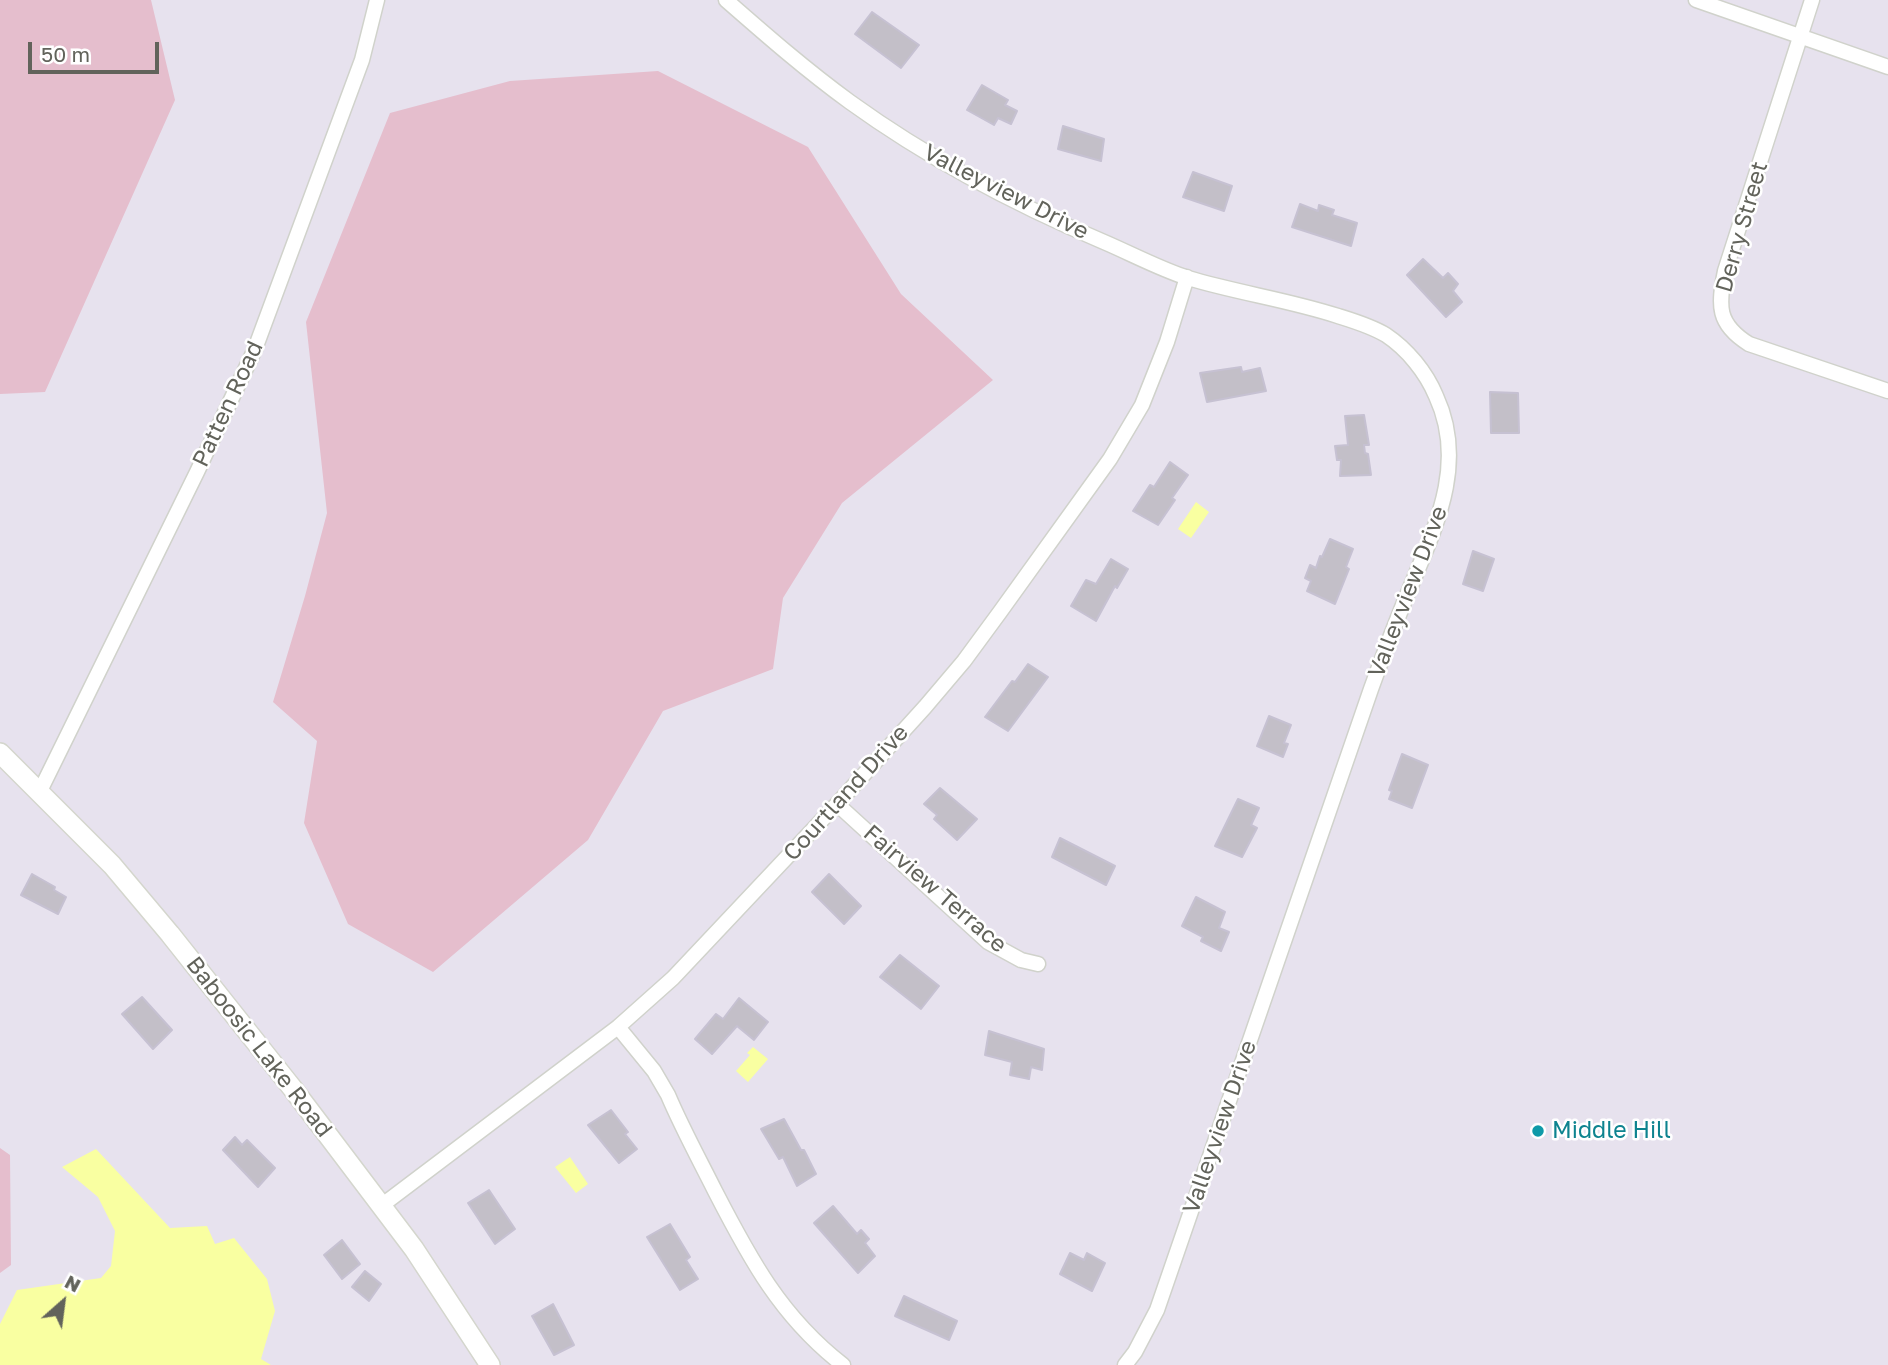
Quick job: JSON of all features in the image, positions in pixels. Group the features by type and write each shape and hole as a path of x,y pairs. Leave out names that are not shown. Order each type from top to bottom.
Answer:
{"street":[{"name":"Patten Road","path":"40,791 255,349 354,83 377,0"},
{"name":"Valleyview Drive","path":"726,0 801,65 850,102 943,163 1007,199 1187,277 1308,306 1367,326 1401,347 1415,362 1437,397 1447,438 1447,481 1437,524 1393,628 1371,689 1157,1310 1135,1352 1125,1365"},
{"path":"1696,0 1888,67"},
{"name":"Derry Street","path":"1812,0 1725,271 1720,298 1721,310 1726,324 1735,335 1749,344 1888,391"},
{"name":"Courtland Drive","path":"381,1206 618,1027 673,978 837,804 964,661 1110,459 1142,405 1167,342 1187,277"},
{"name":"Baboosic Lake Road","path":"0,753 112,865 170,933 381,1206 448,1298 490,1365"},
{"name":"Fairview Terrace","path":"837,804 988,942 1021,960 1038,964"},
{"path":"618,1027 654,1071 668,1095 750,1260 788,1312 824,1350 844,1365"}],"shaded area":[{"path":"0,0 151,0 175,100 45,392 0,394"},
{"path":"658,71 808,147 901,294 993,380 842,503 783,598 773,669 663,711 588,840 433,972 348,924 304,823 317,741 273,702 327,513 306,322 390,113 510,81"},
{"path":"1196,502 1209,512 1191,538 1178,529"},
{"path":"753,1047 768,1059 748,1082 736,1071 750,1055 747,1053"},
{"path":"0,1148 10,1155 11,1265 0,1273"},
{"path":"96,1149 170,1228 207,1226 215,1244 234,1238 267,1279 275,1311 261,1359 271,1365 0,1365 0,1324 17,1290 101,1278 111,1266 115,1231 98,1197 62,1167"},
{"path":"570,1157 588,1184 576,1193 555,1167"}],"building":[{"path":"872,12 919,45 901,68 855,34"},
{"path":"982,85 1008,100 1005,105 1017,111 1011,124 998,118 994,125 967,110"},
{"path":"1063,126 1104,139 1101,161 1058,149"},
{"path":"1193,172 1232,186 1224,211 1183,197"},
{"path":"1300,204 1318,211 1319,205 1334,210 1332,215 1357,223 1351,246 1292,227"},
{"path":"1423,259 1443,278 1448,273 1458,284 1453,291 1462,302 1446,317 1407,275"},
{"path":"1241,367 1242,372 1260,368 1266,391 1207,402 1200,373"},
{"path":"1490,392 1518,393 1519,433 1491,433"},
{"path":"1364,415 1369,445 1364,445 1371,475 1340,476 1341,460 1337,460 1335,446 1348,445 1345,416"},
{"path":"1170,462 1188,475 1158,525 1133,511 1150,485 1154,487"},
{"path":"1330,539 1353,549 1346,567 1349,569 1335,604 1307,591 1311,581 1305,578 1310,565 1316,568"},
{"path":"1473,551 1494,559 1483,591 1463,584"},
{"path":"1111,559 1128,569 1117,588 1115,586 1096,621 1071,606 1086,580 1096,584"},
{"path":"1028,664 1048,677 1008,731 985,717"},
{"path":"1269,716 1291,725 1284,743 1288,744 1283,757 1257,746"},
{"path":"1402,754 1428,765 1412,808 1389,799 1392,791 1389,790"},
{"path":"940,788 977,819 957,840 934,819 937,815 924,804"},
{"path":"1238,799 1259,808 1251,825 1257,828 1242,857 1215,846"},
{"path":"1060,838 1115,866 1106,885 1052,857"},
{"path":"32,874 55,887 54,890 66,897 58,914 21,895"},
{"path":"829,874 861,906 844,924 812,892"},
{"path":"1196,897 1225,912 1219,928 1229,932 1221,951 1201,941 1203,937 1182,926"},
{"path":"900,955 939,986 921,1009 880,977"},
{"path":"142,997 172,1030 153,1049 122,1014"},
{"path":"739,998 768,1022 754,1040 737,1026 712,1054 695,1039 716,1014 723,1019"},
{"path":"989,1031 1044,1049 1042,1070 1031,1067 1029,1079 1010,1075 1012,1062 985,1055"},
{"path":"611,1110 637,1149 619,1163 588,1125"},
{"path":"784,1119 816,1174 797,1186 783,1157 779,1159 761,1129"},
{"path":"235,1137 242,1145 247,1140 275,1168 258,1187 223,1150"},
{"path":"489,1190 515,1229 495,1244 468,1203"},
{"path":"833,1206 857,1234 861,1230 869,1239 865,1243 875,1256 858,1273 814,1223"},
{"path":"670,1224 690,1257 686,1260 698,1279 680,1290 647,1237"},
{"path":"342,1240 360,1264 342,1279 324,1255"},
{"path":"1070,1253 1084,1260 1087,1253 1105,1263 1092,1291 1060,1274"},
{"path":"365,1271 381,1284 369,1301 352,1287"},
{"path":"904,1296 957,1321 949,1340 895,1316"},
{"path":"553,1304 574,1345 554,1355 532,1316"}],"place":[{"name":"Middle Hill","path":"1538,1131"}]}
